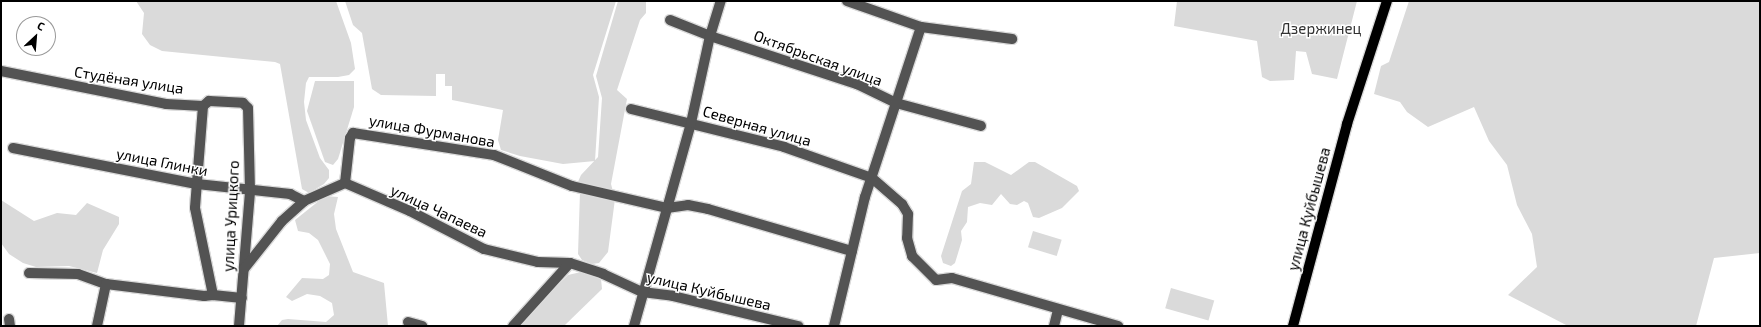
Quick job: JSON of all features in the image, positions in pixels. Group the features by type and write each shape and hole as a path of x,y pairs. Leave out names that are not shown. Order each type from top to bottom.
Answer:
{"main road":[{"name":"улица Куйбышева","path":"1293,326 1354,100 1387,1"}],"street":[{"path":"634,326 642,292 692,123 710,36 721,1"},
{"path":"847,1 921,27 1012,39"},
{"name":"Октябрьская улица","path":"670,20 710,36 857,84 896,103 981,126"},
{"path":"834,326 852,251 872,178 921,27"},
{"name":"Студёная улица","path":"1,71 166,104 204,106 209,101 243,103 248,108"},
{"path":"204,106 195,208 214,295"},
{"name":"улица Урицкого","path":"240,326 250,192 248,108"},
{"name":"Северная улица","path":"632,109 784,147 872,178"},
{"name":"улица Фурманова","path":"345,183 350,138 353,133 494,155 572,186 667,208"},
{"name":"улица Глинки","path":"13,148 197,184 250,192 290,194 304,201"},
{"path":"872,178 902,204 908,214 906,238 912,256 936,280 952,278 1058,310 1118,326"},
{"path":"244,269 282,221 304,201 345,183"},
{"name":"улица Чапаева","path":"345,183 410,211 484,249 554,264 570,263"},
{"path":"667,208 688,205 708,209 852,251"},
{"path":"513,326 570,263"},
{"name":"улица Куйбышева","path":"570,263 603,274 642,292 673,296 798,326"},
{"path":"29,274 78,274 106,284 204,296 214,295 242,298"},
{"path":"97,326 106,284"},
{"path":"1054,326 1058,310"},
{"path":"408,322 422,326"}],"green space":[{"path":"136,1 336,1 351,43 355,69 349,75 338,77 309,77 306,83 304,102 306,120 320,158 329,170 329,178 324,184 309,193 302,189 280,64 275,62 162,51 150,45 142,34 144,13"},
{"path":"345,1 616,1 593,75 599,97 595,161 563,164 520,156 501,150 498,140 503,110 452,100 452,86 445,86 445,74 436,74 436,96 381,95 372,89 362,33 353,25"},
{"path":"618,1 646,1 646,13 640,20 617,90 627,99 611,184 615,199 608,252 599,263 592,264 582,260 578,254 580,192 577,184 581,175 598,157 602,98 596,76"},
{"name":"Дзержинец","path":"1177,1 1357,1 1337,79 1312,74 1306,52 1296,51 1294,80 1270,81 1262,77 1257,41 1174,26"},
{"path":"1409,1 1760,1 1760,253 1714,258 1696,326 1568,326 1508,295 1537,267 1532,234 1517,205 1507,165 1489,141 1474,107 1428,127 1407,112 1400,102 1374,94 1381,66 1389,62"},
{"path":"315,81 354,81 354,107 338,159 333,165 325,162 307,111"},
{"path":"974,162 985,162 1011,175 1029,162 1035,162 1077,186 1079,191 1062,208 1039,218 1033,217 1028,203 1024,201 1017,205 1010,204 1001,194 992,205 980,203 968,207 967,222 961,231 962,240 955,263 951,266 943,263 941,256 962,191 971,184"},
{"path":"325,196 338,197 334,214 336,229 353,272 384,283 388,326 277,326 282,320 288,319 326,322 334,315 332,303 320,296 307,294 292,301 286,297 302,278 323,279 329,275 330,264 318,240 309,233 298,231 295,220"},
{"path":"1,200 34,221 57,213 76,215 87,203 119,217 119,224 103,250 97,273 69,266 36,267 23,263 9,254 1,243"},
{"path":"1033,231 1062,240 1057,256 1028,247"},
{"path":"581,272 601,279 602,289 564,326 518,326 568,275"},
{"path":"1171,288 1214,300 1208,321 1165,308"}]}
